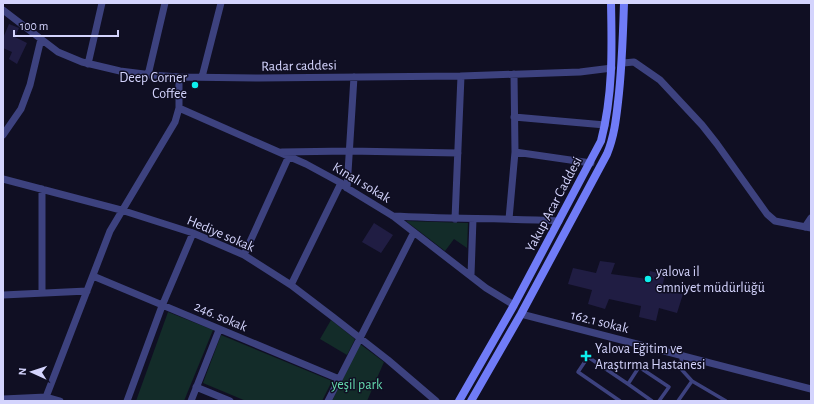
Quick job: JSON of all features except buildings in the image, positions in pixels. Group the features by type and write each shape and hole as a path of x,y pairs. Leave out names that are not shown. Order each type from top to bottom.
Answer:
{"street":[{"path":"88,64 102,3"},
{"path":"148,75 165,3"},
{"path":"202,77 221,3"},
{"name":"Yakup Acar Caddesi","path":"459,401 514,305 601,141 608,112 612,68 611,3"},
{"name":"Yakup Acar Caddesi","path":"471,401 521,314 604,161 612,142 623,63 624,3"},
{"name":"Radar caddesi","path":"3,10 58,52 88,64 148,75 259,78 461,76 580,72 612,68"},
{"path":"3,135 21,109 30,85 41,39"},
{"path":"623,63 634,62 660,80 702,125 767,214 775,221 808,227 811,218"},
{"path":"509,219 515,152 514,74"},
{"path":"455,219 461,76"},
{"path":"46,397 110,231 121,210 175,122 179,108 179,77"},
{"path":"347,188 354,77"},
{"name":"Kınalı sokak","path":"179,108 289,156 341,183 393,216 486,288 514,305"},
{"path":"514,117 606,125"},
{"path":"280,152 349,151 458,153"},
{"path":"515,152 590,162"},
{"path":"244,255 289,156"},
{"name":"Hediye sokak","path":"3,179 121,210 193,233 244,255 291,285 360,338 436,401"},
{"path":"291,285 341,183"},
{"path":"42,189 42,293"},
{"path":"393,216 559,221"},
{"path":"471,275 473,219"},
{"path":"328,401 414,232"},
{"path":"127,401 162,306 193,233"},
{"name":"246. sokak","path":"93,276 339,379"},
{"path":"3,295 87,291"},
{"name":"162.1 sokak","path":"521,314 811,389"},
{"path":"191,401 219,330"},
{"path":"196,387 230,401"},
{"path":"3,399 32,399 46,397 60,401"}],"lane":[{"path":"681,355 682,370 692,381 726,401"},
{"path":"620,401 578,372 588,357 652,401"},
{"path":"628,384 639,367 669,387 659,401"},
{"path":"678,401 692,381"}],"green space":[{"path":"406,221 468,223 467,248 454,239 445,251"},
{"path":"168,312 213,330 184,401 136,401"},
{"name":"yeşil park","path":"331,320 355,339 347,355 320,339"},
{"path":"221,335 332,381 322,401 246,401 203,383"},
{"name":"yeşil park","path":"360,344 384,362 367,401 332,401"}],"place":[{"name":"Deep Corner Coffee","path":"195,85"},
{"name":"yalova il emniyet müdürlüğü","path":"648,279"},
{"name":"Yalova Eğitim ve Araştırma Hastanesi","path":"586,356"}]}
